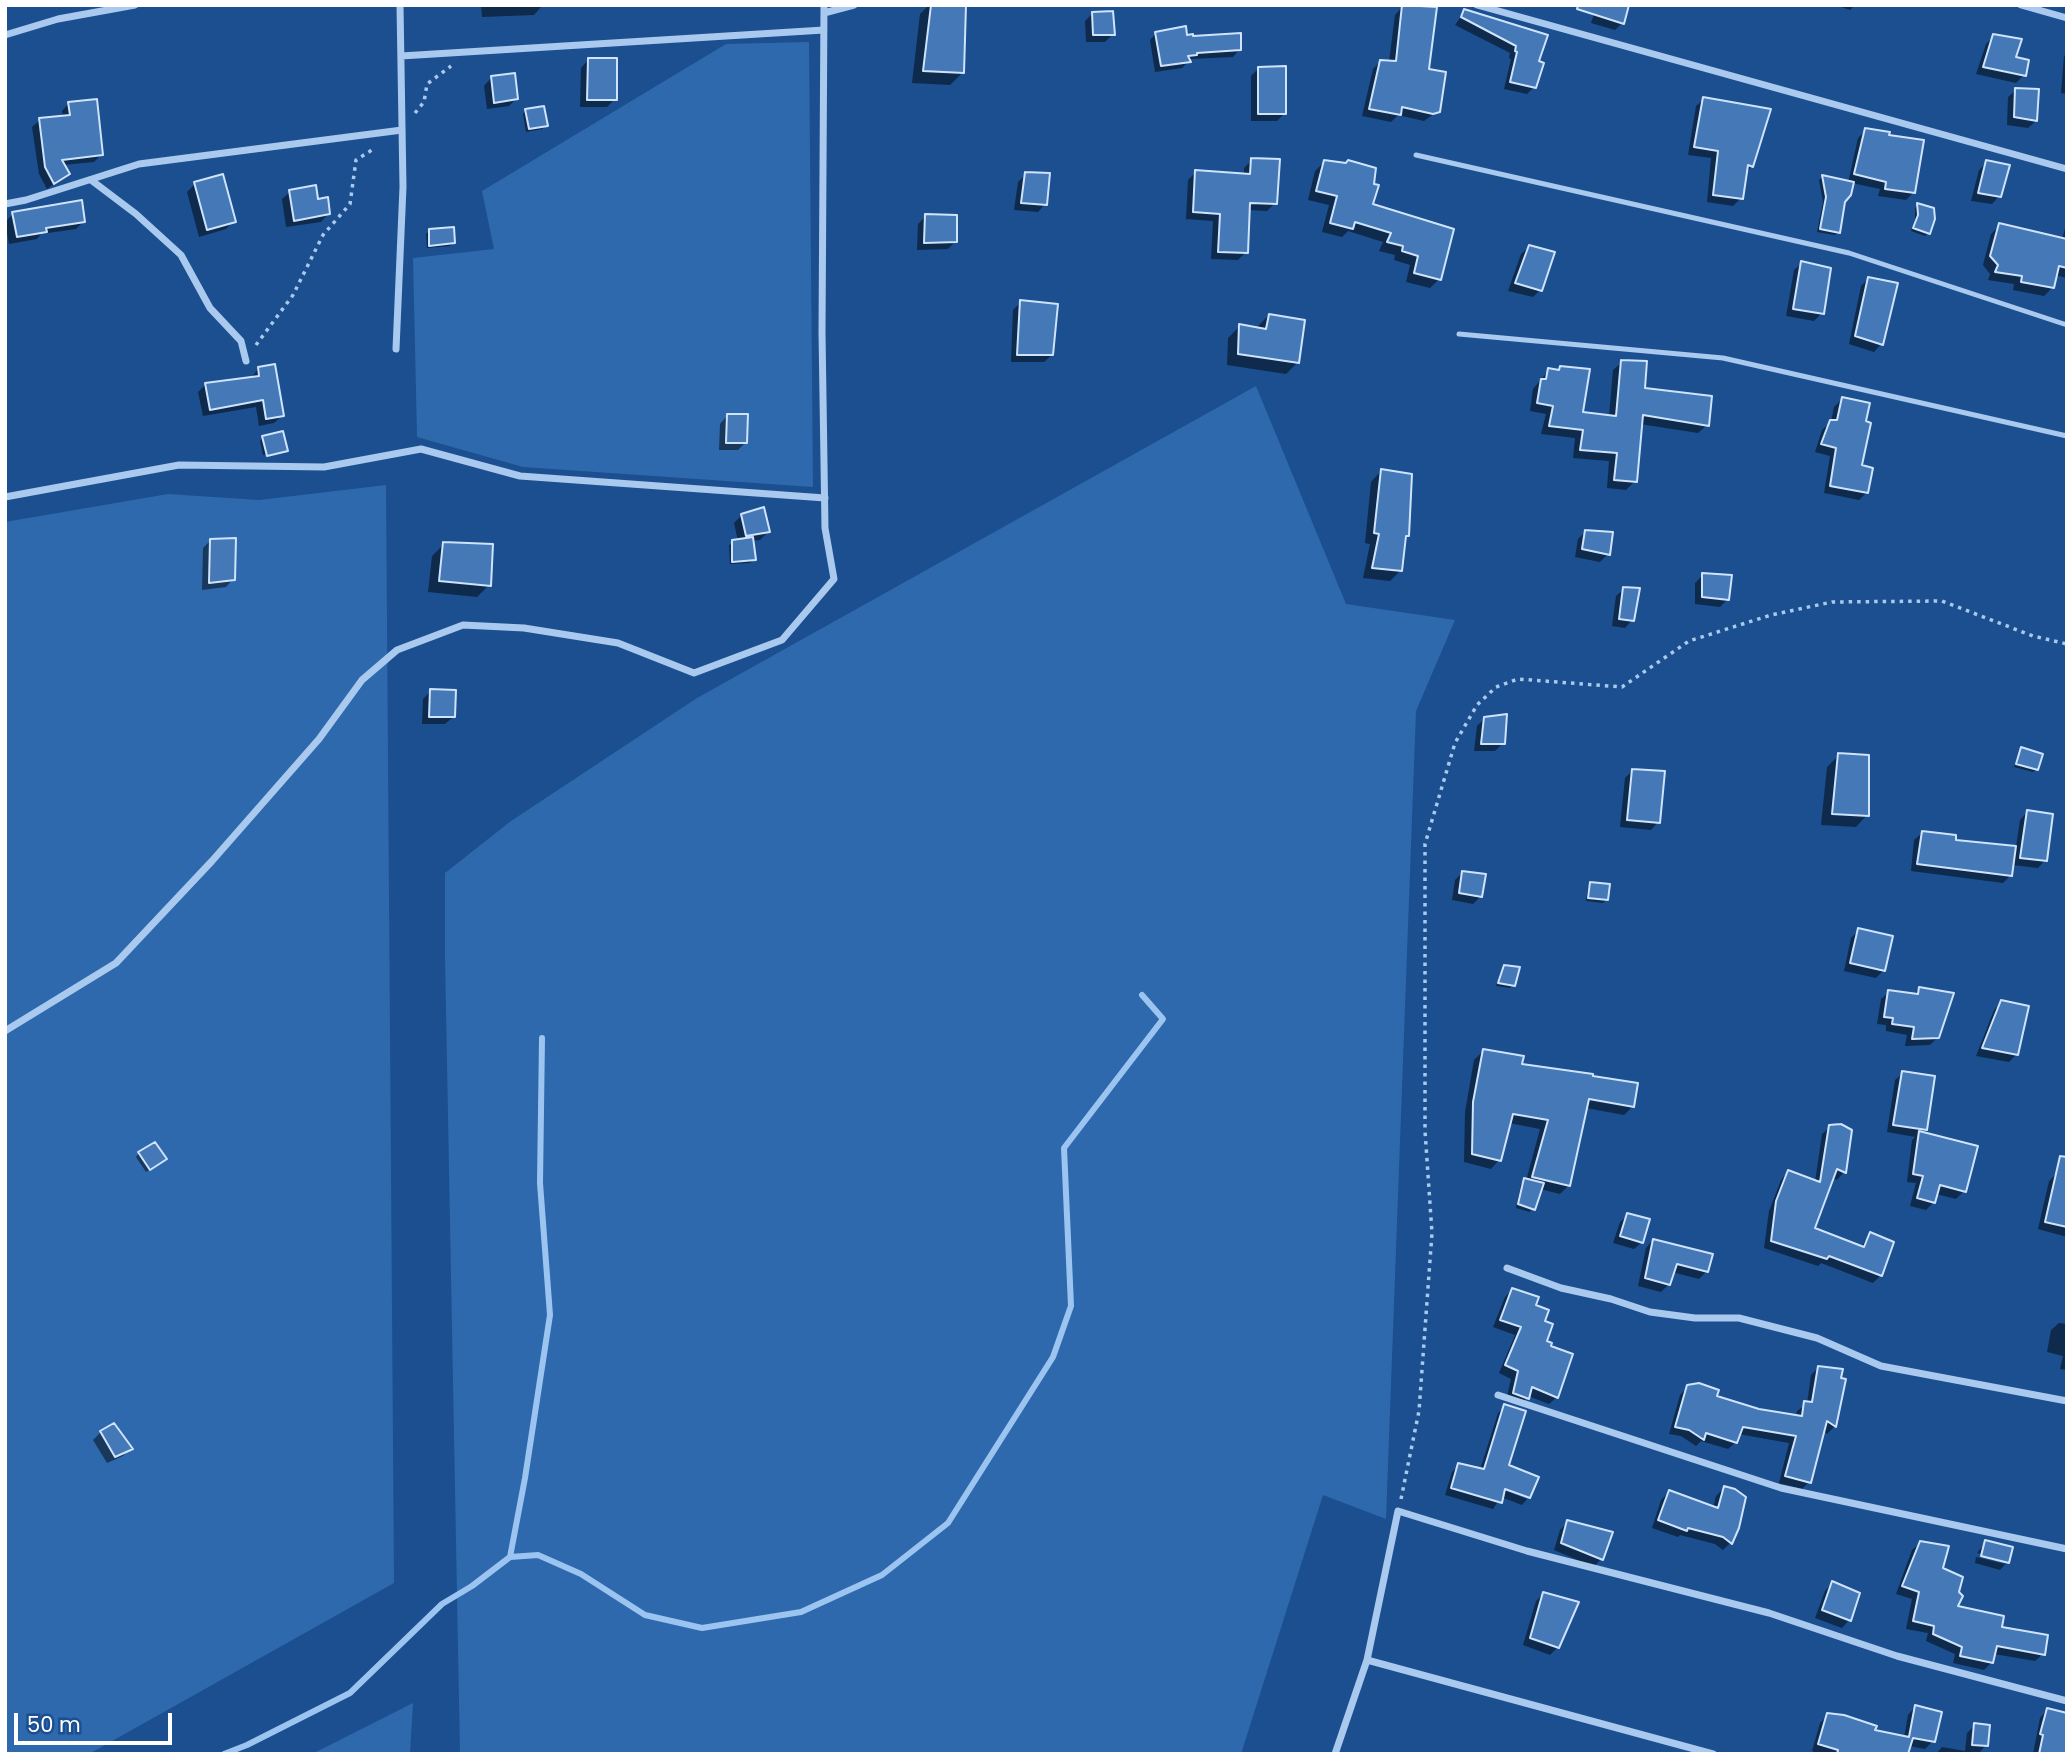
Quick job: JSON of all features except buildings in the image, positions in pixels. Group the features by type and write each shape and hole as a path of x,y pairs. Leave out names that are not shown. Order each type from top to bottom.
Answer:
{"street":[{"path":"5,35 58,19 135,5"},
{"path":"396,349 403,187 400,5"},
{"path":"5,1031 116,963 212,861 320,739 362,680 397,650 463,625 524,628 618,643 694,673 782,640 834,579 825,528 822,332 824,9 854,5"},
{"path":"1477,5 2067,169"},
{"path":"2021,5 2067,18"},
{"path":"401,56 824,30"},
{"path":"5,204 26,200 139,164 402,130"},
{"path":"91,180 136,214 181,255 210,308 241,341 246,361"},
{"path":"5,497 179,465 324,467 421,449 520,476 825,498"},
{"path":"1507,1268 1560,1288 1611,1299 1650,1312 1695,1318 1739,1318 1817,1338 1881,1366 2067,1401"},
{"path":"1498,1395 1781,1488 2067,1549"},
{"path":"1335,1754 1367,1660 1398,1511 1527,1551 1769,1613 1897,1656 2067,1701"},
{"path":"1367,1660 1713,1754"}],"lane":[{"path":"1416,155 1849,253 2067,325"},
{"path":"1460,334 1723,358 2067,436"}],"path":[{"path":"402,130 424,102 427,84 471,51"},
{"path":"246,361 261,336 293,296 323,235 350,204 356,160 379,145"},
{"path":"1398,1511 1419,1411 1432,1233 1425,1131 1425,844 1455,743 1477,705 1496,687 1518,679 1622,687 1689,640 1771,615 1832,602 1942,601 2033,636 2067,644"}],"shaded area":[{"path":"809,42 813,487 523,467 417,437 413,258 494,249 482,191 726,44"},
{"path":"1256,386 1346,604 1455,620 1416,711 1386,1519 1323,1495 1241,1754 460,1754 445,873 511,821 697,698"},
{"path":"386,485 394,1583 89,1754 5,1754 5,522 168,494 259,500"},
{"path":"413,1703 410,1754 312,1754"}],"waterway":[{"path":"224,1754 350,1693 442,1604 472,1586 510,1557 538,1555 581,1574 645,1615 702,1628 801,1612 882,1575 948,1523 1053,1357 1071,1306 1064,1148 1163,1019 1142,995"},
{"path":"510,1557 550,1315 540,1183 542,1038"}]}
